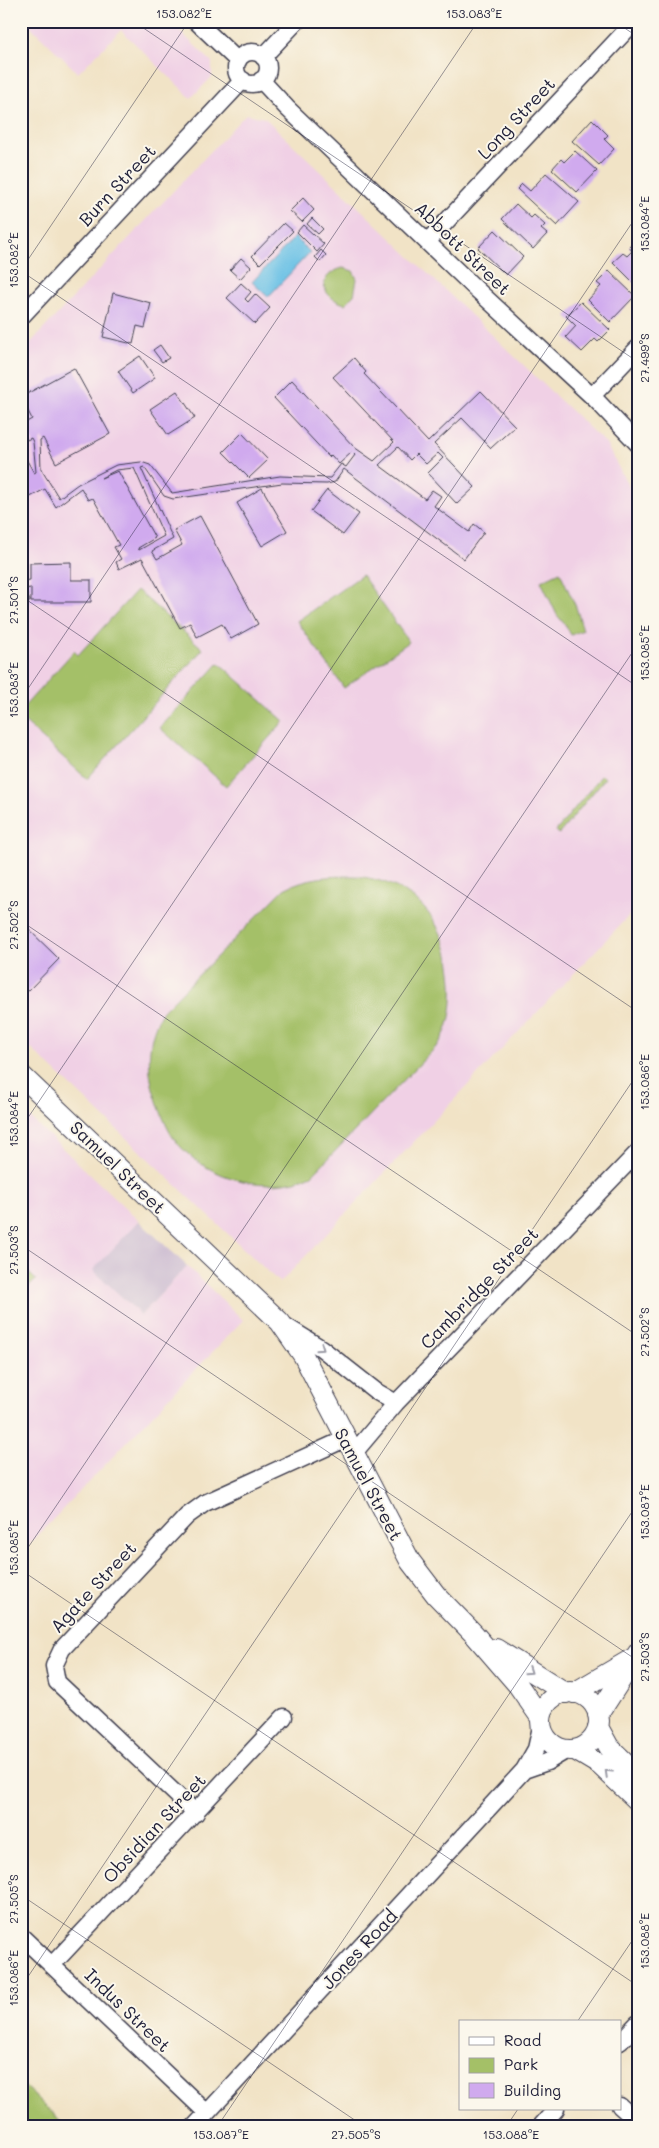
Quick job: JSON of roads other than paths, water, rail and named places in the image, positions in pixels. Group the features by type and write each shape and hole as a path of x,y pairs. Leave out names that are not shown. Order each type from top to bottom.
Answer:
{"street":[{"path":"196,21 238,61"},
{"path":"263,57 297,21"},
{"name":"Long Street","path":"427,242 635,21"},
{"path":"249,52 259,54 268,66 267,72 261,80 252,83 242,80 237,71 238,61 240,57 249,52"},
{"name":"Burn Street","path":"21,317 242,80"},
{"name":"Abbott Street","path":"261,80 286,108 592,396 638,444"},
{"path":"592,396 638,348"},
{"name":"Samuel Street","path":"21,1075 280,1322 321,1348 377,1392 396,1404"},
{"name":"Cambridge Street","path":"349,1446 396,1404 638,1152"},
{"name":"Samuel Street","path":"280,1322 303,1355 410,1561 436,1596 474,1634 518,1684 541,1722"},
{"name":"Agate Street","path":"196,1813 57,1682 54,1666 62,1649 187,1516 205,1503 349,1446"},
{"name":"Samuel Street","path":"474,1634 570,1693"},
{"path":"636,1656 570,1693 557,1696 549,1701 541,1722 546,1738 556,1746 571,1750 600,1765 638,1801"},
{"path":"571,1750 590,1742 596,1735 598,1721 636,1656"},
{"path":"570,1693 590,1700 609,1748 638,1775"},
{"name":"Obsidian Street","path":"52,1965 284,1717"},
{"name":"Jones Road","path":"194,2127 524,1770 536,1750 541,1722"},
{"name":"Jones Road","path":"524,1770 547,1762 571,1750"},
{"name":"Indus Street","path":"21,1936 207,2113"},
{"path":"622,2040 638,2023"},
{"path":"622,2108 638,2122"},
{"path":"540,2127 555,2110"}],"water":[{"path":"295,237 310,252 268,297 252,282"}]}
